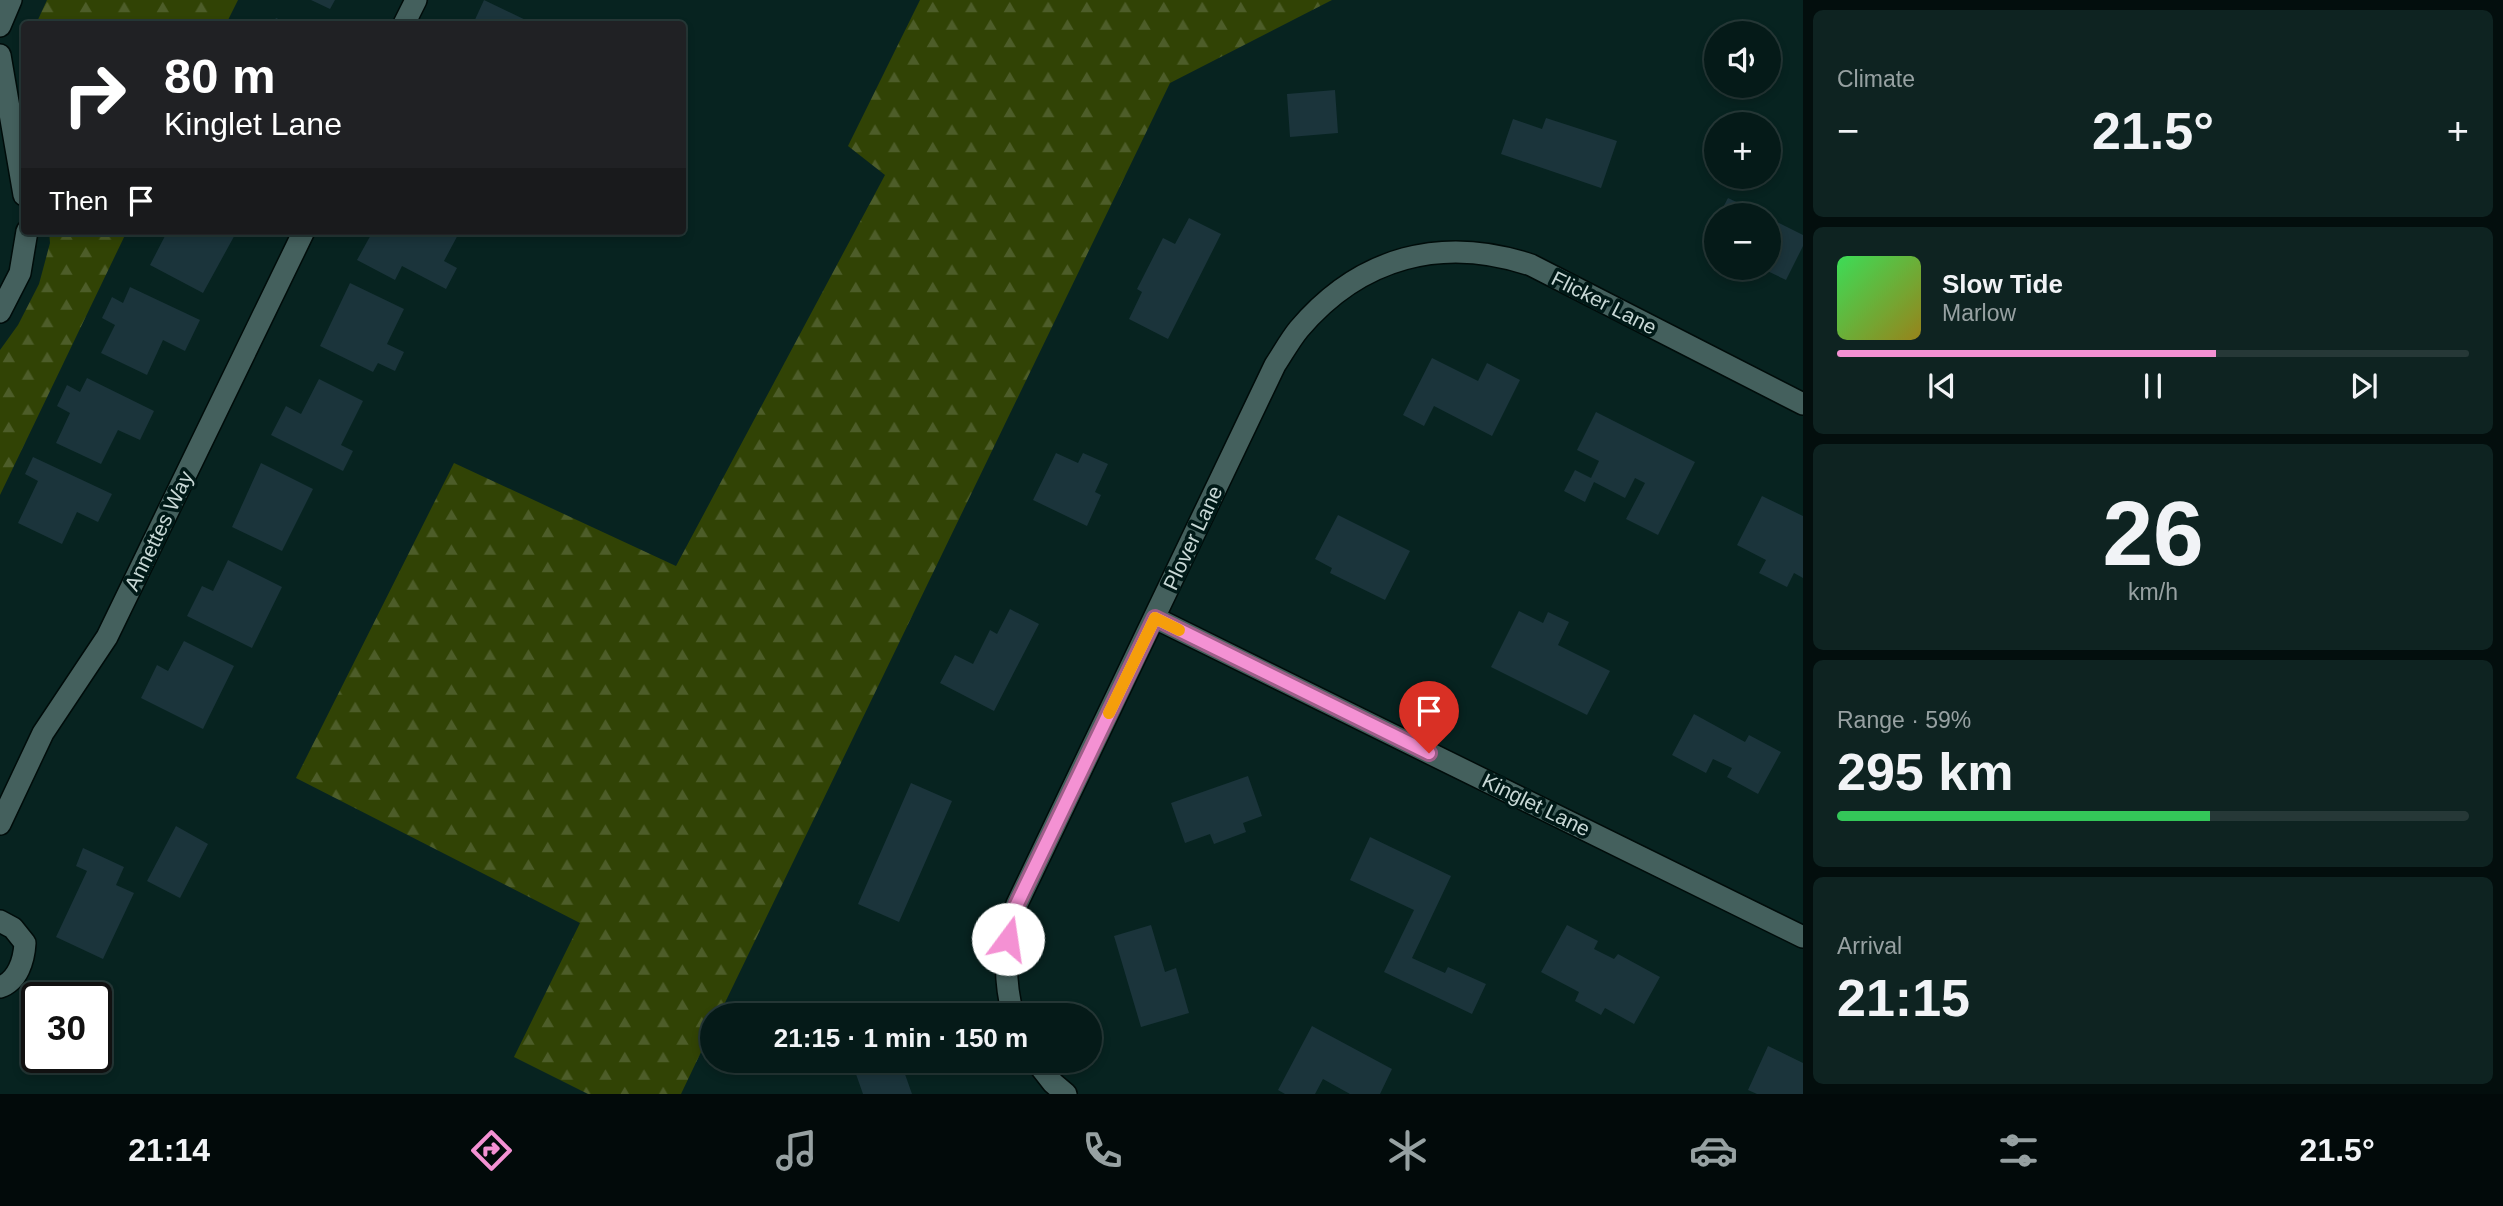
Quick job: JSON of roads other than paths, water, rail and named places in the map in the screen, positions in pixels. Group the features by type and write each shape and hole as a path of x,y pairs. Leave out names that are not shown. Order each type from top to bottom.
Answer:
{"street":[{"path":"0,26 11,0"},
{"path":"406,21 416,0"},
{"path":"0,55 21,178"},
{"path":"0,312 20,273 26,235"},
{"name":"Annettes Way","path":"0,824 43,733 107,637 302,235"},
{"name":"Flicker Lane","path":"1393,261 1445,251 1477,251 1531,265 1803,404"},
{"name":"Plover Lane","path":"1010,1003 1005,957 1014,913 1275,365 1297,331 1320,307 1350,283 1393,261"},
{"name":"Kinglet Lane","path":"1155,618 1803,937"},
{"path":"0,921 13,928 25,943 22,964 6,985 0,987"},
{"path":"1045,1073 1066,1094"}]}
